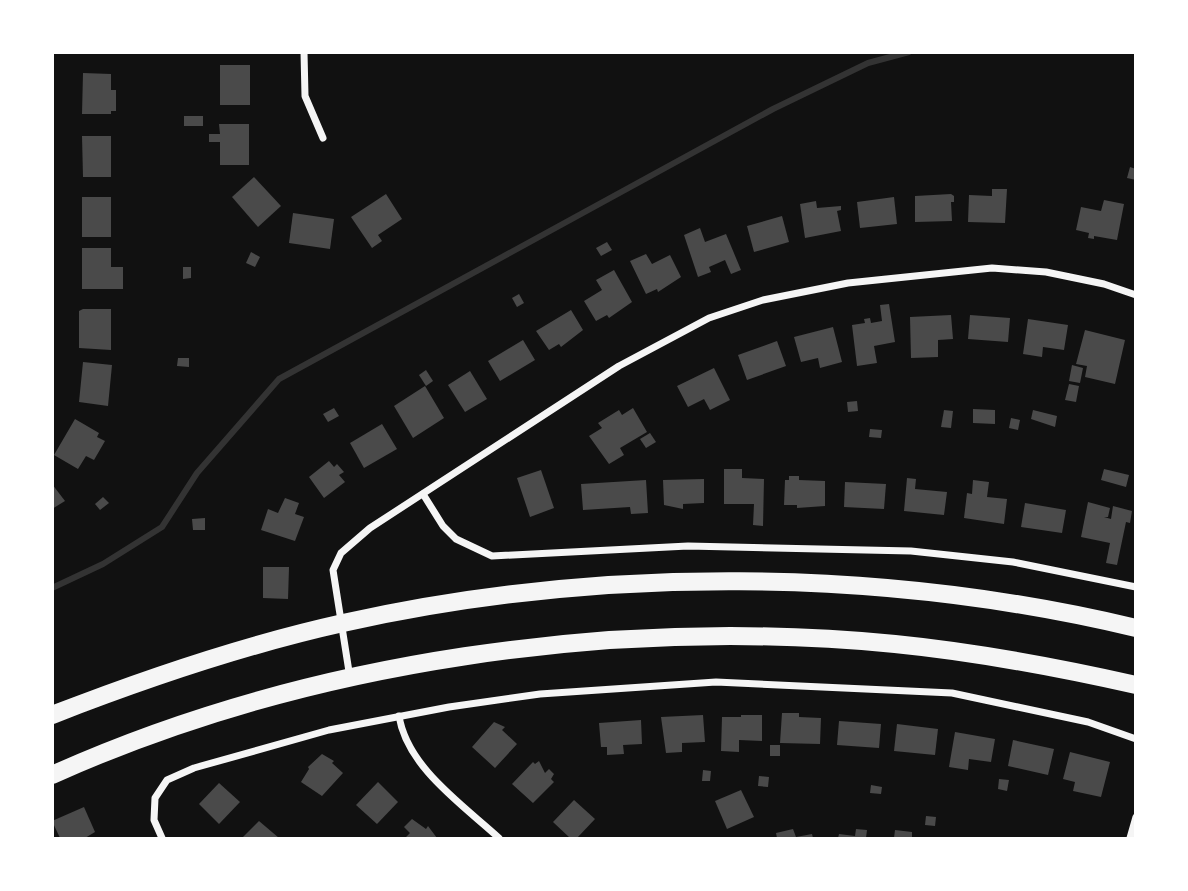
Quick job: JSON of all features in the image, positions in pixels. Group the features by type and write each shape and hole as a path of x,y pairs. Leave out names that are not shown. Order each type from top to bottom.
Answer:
{"main road":[{"path":"52,715 124,687 215,658 343,623 494,598 692,581 895,589 1003,603 1136,628"},
{"path":"52,775 140,740 225,712 350,679 426,663 603,642 699,637 814,639 895,645 1001,659 1136,685"}],"street":[{"path":"304,52 305,96 323,138"},
{"path":"350,679 334,570 341,553 370,528 619,366 709,318 762,300 848,284 992,268 1045,272 1104,284 1136,295"},
{"path":"423,494 443,526 456,539 492,556 688,546 911,551 1013,562 1136,587"},
{"path":"162,838 154,820 155,798 167,780 194,768 289,741 399,716 540,695 716,682 952,693 1088,722 1136,739"},
{"path":"399,716 401,732 421,763 499,838"},
{"path":"1130,838 1136,817"}],"building":[{"path":"220,65 250,65 250,105 220,105"},
{"path":"83,73 111,74 111,90 116,90 116,111 111,111 111,114 82,114"},
{"path":"184,116 203,116 203,126 184,126"},
{"path":"219,124 249,124 249,165 220,165 220,142 209,142 209,134 220,134"},
{"path":"82,136 111,136 111,177 83,177"},
{"path":"1130,167 1136,169 1136,180 1127,178"},
{"path":"254,177 281,206 258,227 232,197"},
{"path":"992,189 1007,189 1005,223 968,222 969,195 992,196"},
{"path":"386,194 402,219 378,235 382,241 372,248 351,217"},
{"path":"915,196 954,196 954,202 951,202 952,221 915,222"},
{"path":"82,197 111,197 111,237 82,237"},
{"path":"894,197 897,224 860,228 857,202"},
{"path":"1104,200 1124,204 1117,240 1094,236 1094,239 1088,238 1089,233 1076,230 1081,207 1101,211"},
{"path":"816,201 817,208 841,206 841,210 837,211 841,231 805,238 800,204"},
{"path":"293,213 334,219 330,249 289,243"},
{"path":"782,216 789,242 754,252 747,226"},
{"path":"700,228 705,242 726,234 741,270 731,274 725,260 709,267 711,272 698,277 684,235"},
{"path":"607,242 612,250 601,256 596,248"},
{"path":"82,248 111,248 111,267 123,267 123,289 82,289"},
{"path":"251,252 260,257 255,267 246,263"},
{"path":"646,254 652,264 670,255 681,277 658,292 657,289 646,294 630,261"},
{"path":"183,267 191,267 191,278 183,279"},
{"path":"614,270 632,302 609,318 607,315 596,321 584,301 602,290 596,280"},
{"path":"519,294 524,303 517,307 512,298"},
{"path":"889,304 895,342 874,346 877,363 857,366 852,325 865,323 864,319 870,318 871,323 882,321 880,305"},
{"path":"111,309 111,350 79,348 79,311"},
{"path":"571,310 583,330 561,347 559,344 549,350 536,331"},
{"path":"951,315 953,339 938,340 938,357 911,358 910,317"},
{"path":"970,315 1010,318 1008,342 968,339"},
{"path":"1028,319 1068,325 1064,350 1043,347 1042,357 1023,354"},
{"path":"833,327 842,362 820,368 818,358 801,362 794,337"},
{"path":"1085,330 1125,340 1115,384 1085,377 1087,366 1076,364"},
{"path":"523,340 535,360 500,381 488,361"},
{"path":"777,341 786,366 747,380 738,355"},
{"path":"178,358 189,358 189,367 177,366"},
{"path":"83,362 112,365 108,406 79,402"},
{"path":"1072,365 1083,368 1080,383 1069,381"},
{"path":"714,368 730,400 710,410 704,399 688,407 677,386"},
{"path":"426,370 433,381 426,386 419,375"},
{"path":"470,371 487,399 465,412 448,385"},
{"path":"1069,384 1079,386 1076,402 1065,400"},
{"path":"425,386 444,418 413,438 394,406"},
{"path":"857,401 858,411 848,412 847,402"},
{"path":"334,408 339,416 328,422 323,414"},
{"path":"633,408 647,432 620,448 624,455 609,464 589,436 602,428 598,423 619,410 622,415"},
{"path":"973,409 995,410 995,424 973,423"},
{"path":"944,410 953,411 951,428 941,427"},
{"path":"1033,410 1057,416 1055,427 1031,419"},
{"path":"1011,418 1020,420 1018,430 1009,428"},
{"path":"75,419 99,433 97,437 105,441 94,460 86,456 78,469 54,455"},
{"path":"382,424 397,449 364,468 350,443"},
{"path":"870,429 882,430 881,438 869,437"},
{"path":"650,433 656,442 646,448 640,439"},
{"path":"329,461 334,467 337,464 344,472 339,475 345,482 324,498 309,477"},
{"path":"724,469 742,469 742,478 764,479 763,526 753,525 754,504 724,504"},
{"path":"1104,469 1129,475 1126,487 1101,480"},
{"path":"541,470 554,508 530,517 517,478"},
{"path":"789,476 799,476 799,480 825,481 825,506 797,508 797,505 784,505 785,480 789,480"},
{"path":"907,478 916,479 915,489 947,492 944,515 904,511"},
{"path":"704,479 704,503 683,504 683,509 664,505 663,480"},
{"path":"646,480 648,513 631,514 630,507 583,510 581,484"},
{"path":"973,480 989,482 987,497 1007,499 1004,524 964,518 967,493 972,494"},
{"path":"845,482 886,484 884,509 844,507"},
{"path":"52,484 65,501 52,509"},
{"path":"103,497 109,503 100,510 95,504"},
{"path":"285,498 299,503 295,514 304,517 295,541 261,530 268,509 278,513"},
{"path":"1088,502 1110,508 1108,517 1104,517 1111,519 1113,506 1132,511 1130,523 1126,522 1117,565 1106,563 1110,543 1081,537"},
{"path":"1025,503 1066,510 1062,533 1021,527"},
{"path":"205,518 205,530 193,530 192,519"},
{"path":"263,567 289,567 288,599 263,598"},
{"path":"782,713 799,713 799,717 821,718 820,744 780,743"},
{"path":"703,715 705,742 682,743 682,752 666,753 661,717"},
{"path":"762,715 762,741 739,740 739,752 721,751 722,717"},
{"path":"641,720 642,744 623,745 624,754 607,755 607,747 601,747 599,723"},
{"path":"839,721 881,724 879,748 837,745"},
{"path":"494,722 505,727 502,730 517,744 495,768 472,747"},
{"path":"897,724 938,729 935,755 894,751"},
{"path":"955,732 995,739 991,762 969,759 968,770 949,767"},
{"path":"1013,740 1054,749 1048,775 1008,766"},
{"path":"770,745 780,745 780,756 770,756"},
{"path":"1070,752 1110,762 1101,797 1073,791 1075,782 1063,779"},
{"path":"322,754 334,761 332,763 343,773 322,796 301,782 308,767"},
{"path":"539,761 545,773 549,769 554,774 551,779 554,782 533,803 512,784 533,762 535,764"},
{"path":"703,770 711,771 710,781 702,781"},
{"path":"759,776 769,777 768,787 758,786"},
{"path":"999,779 1009,780 1007,791 998,789"},
{"path":"378,782 398,802 377,824 356,805"},
{"path":"219,783 240,802 219,824 199,804"},
{"path":"871,785 882,787 881,794 870,793"},
{"path":"741,790 754,817 727,829 715,801"},
{"path":"574,800 595,819 577,838 570,838 553,822"},
{"path":"84,807 95,832 85,838 60,838 52,821"},
{"path":"926,816 936,817 935,826 925,825"},
{"path":"412,819 426,829 428,826 437,838 405,838 410,833 404,827"},
{"path":"259,821 279,838 242,838"},
{"path":"793,829 796,837 812,834 813,838 777,838 776,833"},
{"path":"856,829 867,830 866,838 838,838 839,834 855,836"},
{"path":"895,830 912,832 912,838 894,838"}],"waterway":[{"path":"52,588 103,564 162,527 197,473 279,379 773,109 868,63 909,52"}]}
